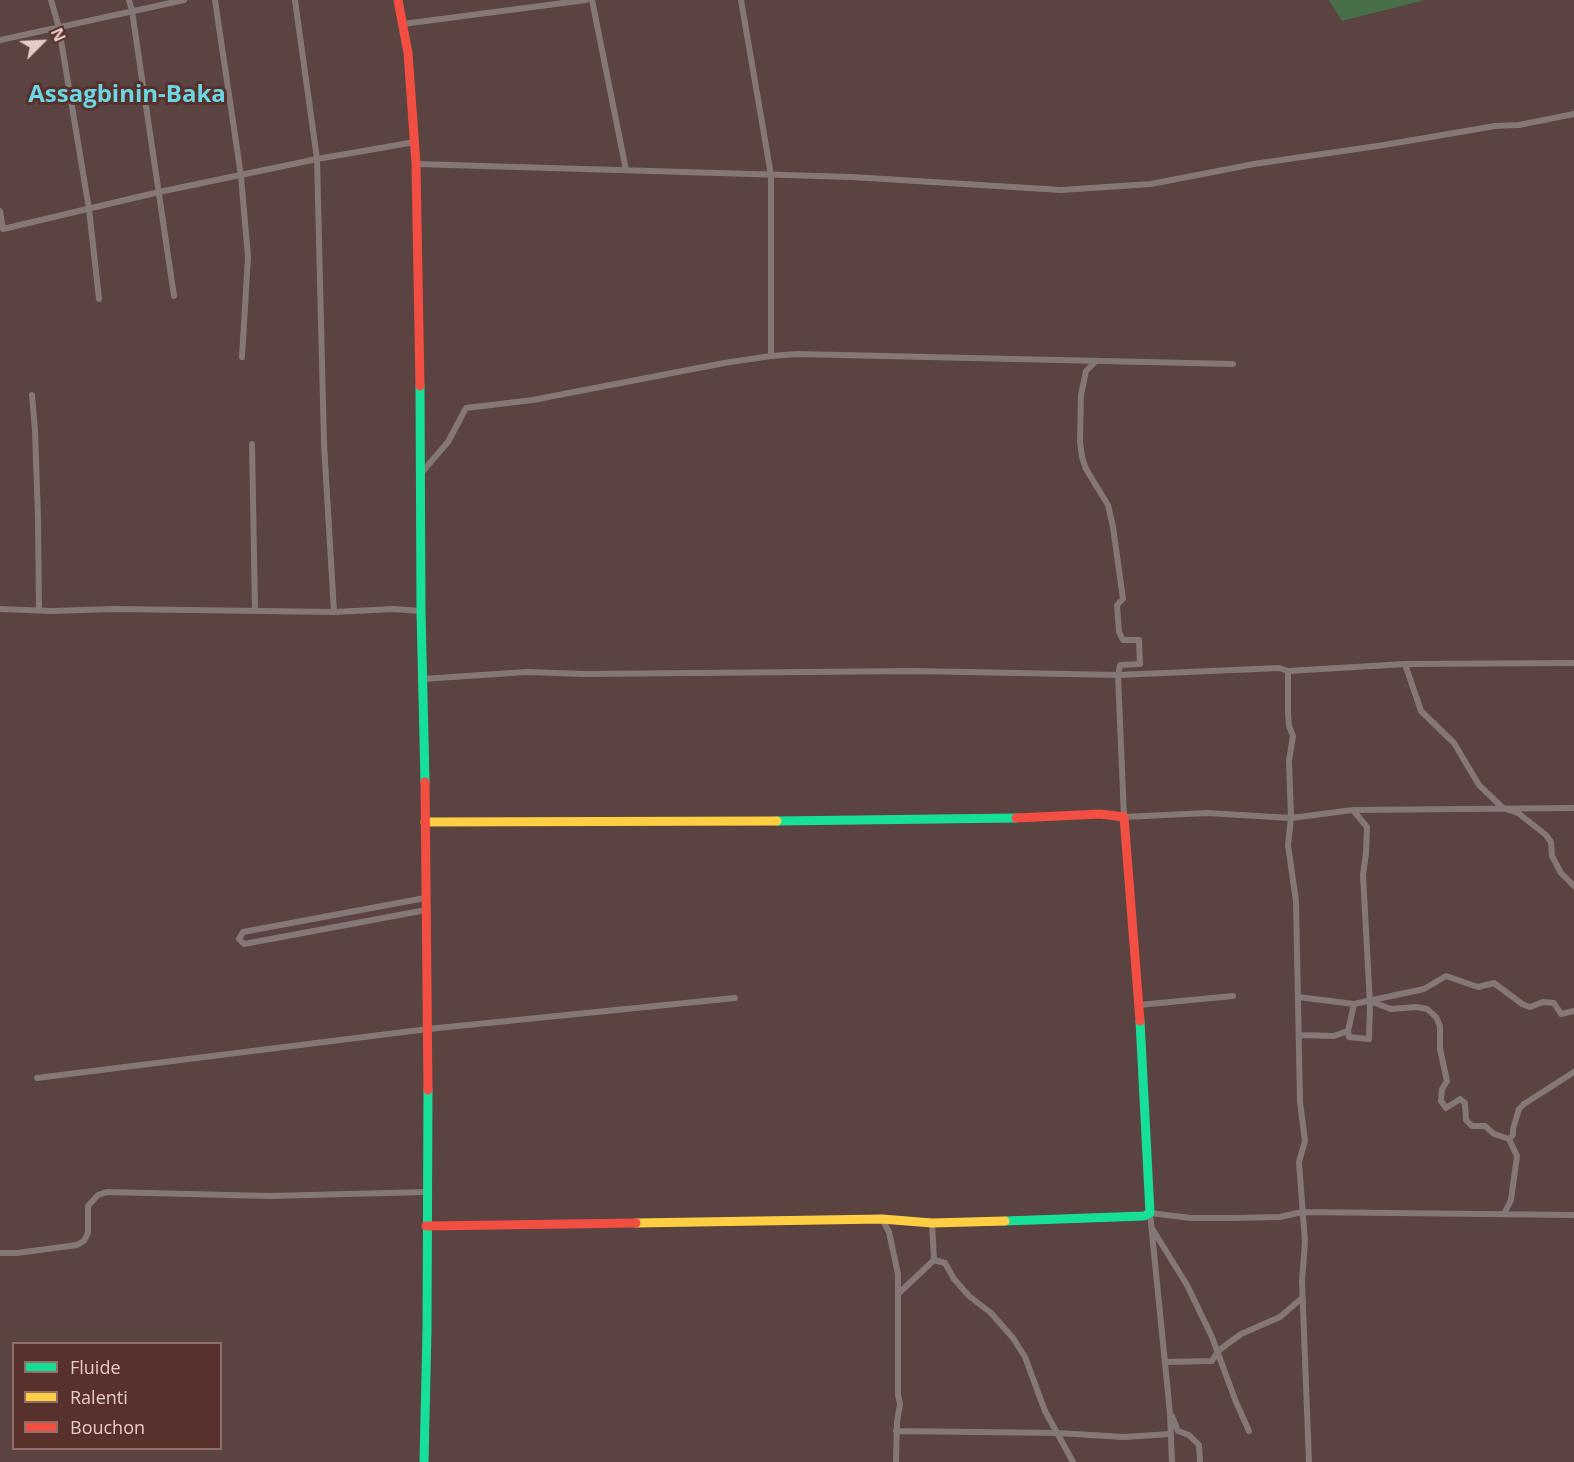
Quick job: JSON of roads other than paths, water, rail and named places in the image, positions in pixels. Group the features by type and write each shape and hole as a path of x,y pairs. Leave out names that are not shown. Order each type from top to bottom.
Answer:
{"street":[{"path":"51,0 59,28 89,209 99,299"},
{"path":"129,0 174,296"},
{"path":"0,40 184,0"},
{"path":"215,0 241,176 248,257 242,357"},
{"path":"295,0 316,159 324,444 334,612"},
{"path":"398,0 408,53 415,142 422,472 421,611 425,739 428,1029 424,1462"},
{"path":"403,24 586,0"},
{"path":"592,0 626,170"},
{"path":"741,0 771,175 771,356"},
{"path":"416,164 852,177 1061,190 1150,184 1254,164 1384,146 1495,126 1519,125 1574,114"},
{"path":"0,211 3,229 159,192 316,159 415,142"},
{"path":"422,472 448,442 466,408 533,400 771,356 1233,364"},
{"path":"1096,361 1086,371 1083,387 1080,442 1082,457 1086,469 1108,505 1113,527 1123,599 1117,605 1119,632 1122,640 1139,640 1140,664 1120,665 1118,675 1124,817 1139,1005 1150,1214 1170,1413 1172,1462"},
{"path":"32,395 36,430 39,609"},
{"path":"252,444 255,610"},
{"path":"0,609 334,612 393,609 421,611"},
{"path":"422,679 527,672 584,674 928,671 1118,675 1279,668 1288,671 1405,664 1574,663"},
{"path":"1405,664 1421,711 1454,743 1479,785 1503,808 1518,813 1546,835 1551,842 1552,856 1561,873 1574,886"},
{"path":"1288,671 1288,713 1293,736 1288,761 1292,818 1288,845 1296,901 1300,1102 1305,1141 1299,1162 1305,1242 1302,1298 1309,1462"},
{"path":"426,822 879,821 1032,819 1100,814 1124,817 1207,813 1292,818 1353,810 1574,808"},
{"path":"1353,810 1367,827 1363,874 1370,1001 1369,1039 1349,1037 1348,1031 1354,1004"},
{"path":"425,898 243,932 238,939 244,944 426,910"},
{"path":"1298,997 1354,1004 1424,989 1446,976 1478,987 1494,983 1522,1004 1530,1007 1543,1002 1554,1003 1561,1014 1574,1011"},
{"path":"1139,1005 1233,996"},
{"path":"37,1078 428,1029 735,998"},
{"path":"1370,1001 1391,1009 1416,1007 1427,1009 1436,1017 1440,1026 1440,1049 1447,1082 1442,1089 1441,1101 1446,1108 1460,1099 1464,1103 1466,1120 1472,1126 1485,1126 1494,1134 1509,1139 1517,1156 1511,1200 1504,1214"},
{"path":"1299,1035 1334,1036 1348,1031"},
{"path":"1509,1139 1513,1135 1519,1109 1574,1072"},
{"path":"0,1253 18,1253 77,1245 84,1241 88,1233 88,1206 98,1195 107,1192 270,1196 426,1192"},
{"path":"426,1226 882,1220 932,1222 1078,1219 1150,1214 1191,1218 1234,1218 1280,1217 1302,1212 1574,1215"},
{"path":"882,1220 889,1232 898,1274 898,1395 900,1404 896,1462"},
{"path":"898,1294 934,1260 932,1222"},
{"path":"1152,1227 1186,1285 1218,1351 1249,1431"},
{"path":"934,1260 945,1263 954,1279 969,1296 991,1313 1013,1338 1025,1357 1046,1411 1073,1462"},
{"path":"1165,1362 1208,1362 1215,1358 1218,1351 1241,1334 1280,1317 1302,1298"},
{"path":"1170,1413 1178,1431 1189,1435 1199,1445 1200,1462"},
{"path":"897,1431 1058,1433 1124,1437 1171,1434"}],"district":[{"name":"Assagbinin-Baka","path":"127,95"}]}
